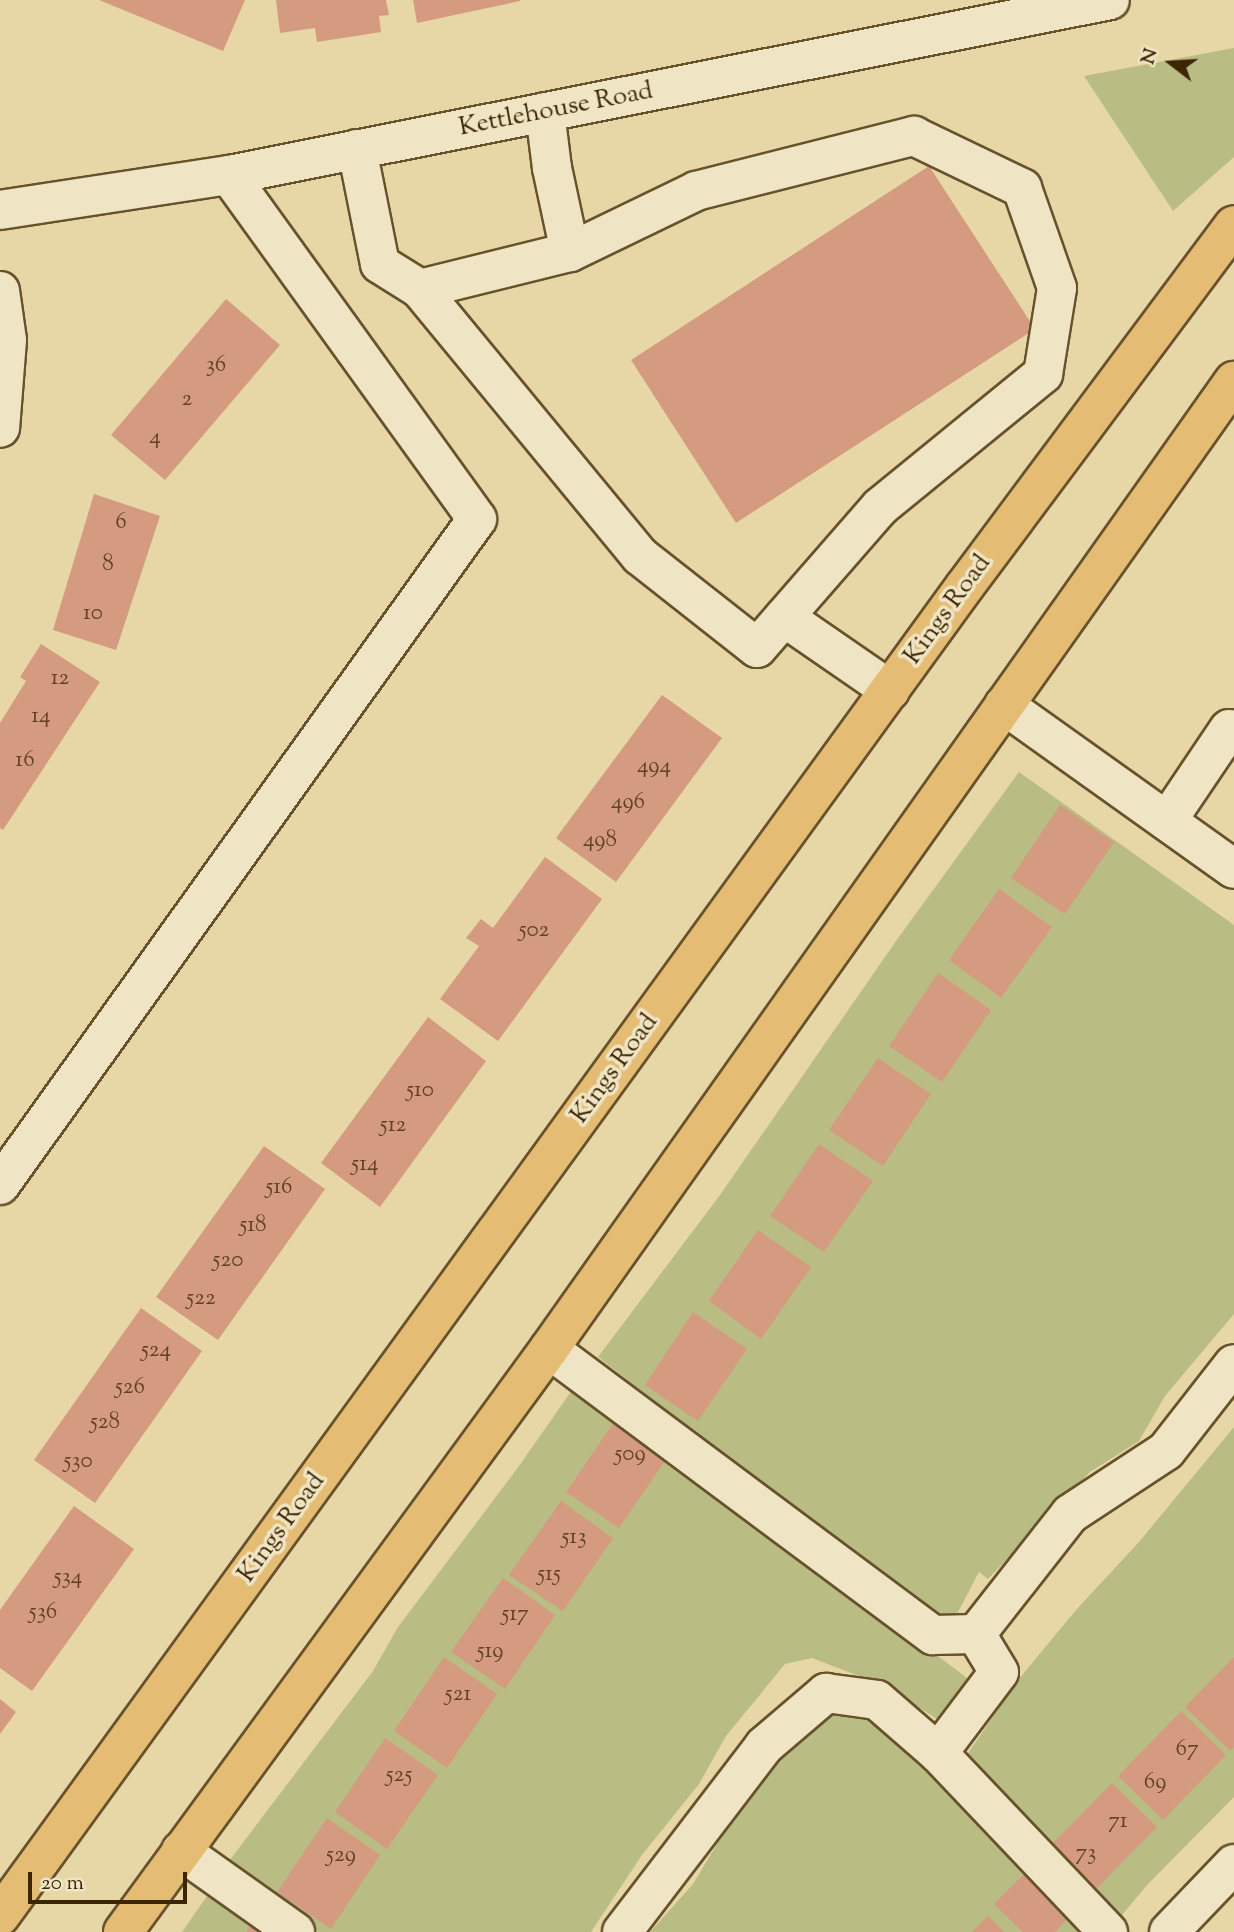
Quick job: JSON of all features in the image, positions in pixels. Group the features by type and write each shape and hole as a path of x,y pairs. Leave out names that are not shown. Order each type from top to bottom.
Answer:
{"main road":[{"name":"Kings Road","path":"0,1916 890,690 1234,225"},
{"path":"123,1932 549,1349 1234,381"}],"street":[{"name":"Kettlehouse Road","path":"0,210 229,175 1110,0"},
{"path":"545,112 552,168 570,252"},
{"path":"357,149 380,264 420,289 640,556 757,648 880,507 1043,374 1056,288 1022,188 914,136 696,191 570,252 420,289"},
{"path":"0,1185 477,519 229,175"},
{"path":"0,291 7,340 0,428"},
{"path":"784,617 890,690"},
{"path":"1004,705 1234,869"},
{"path":"1167,821 1229,729"},
{"path":"549,1349 933,1635 976,1634"},
{"path":"976,1634 1070,1514 1166,1451 1234,1364"},
{"path":"938,1754 999,1671 976,1634"},
{"path":"622,1932 764,1746 826,1693 877,1700 938,1754 1108,1932"},
{"path":"181,1851 295,1932"},
{"path":"1169,1932 1234,1864"}],"green space":[{"path":"1234,48 1234,157 1173,211 1084,76"},
{"path":"1019,772 1234,925 1234,1314 1165,1396 1139,1441 1090,1472 988,1579 979,1572 958,1612 943,1619 924,1613 598,1357 720,1195 896,941"},
{"path":"577,1383 975,1684 940,1721 885,1686 812,1658 785,1664 726,1736 699,1784 642,1855 591,1932 319,1932 226,1865 373,1671 398,1627 519,1466"},
{"path":"1234,1427 1234,1797 1148,1884 1117,1921 962,1762 1018,1680 1076,1610 1139,1542"},
{"path":"835,1704 866,1709 1092,1932 650,1932 693,1884 738,1809 767,1772"},
{"path":"214,1886 280,1932 182,1932"}],"building":[{"path":"99,0 245,0 223,51"},
{"path":"276,0 386,0 389,15 379,16 381,32 317,42 315,28 280,33"},
{"path":"413,0 520,0 520,1 417,23"},
{"path":"929,166 1035,329 736,523 631,360"},
{"path":"226,299 280,345 165,480 111,435"},
{"path":"94,494 160,516 116,650 53,630"},
{"path":"41,644 100,682 3,830 0,828 0,723 26,681 20,677"},
{"path":"662,695 722,738 616,882 556,838"},
{"path":"1060,805 1114,842 1065,914 1011,878"},
{"path":"545,857 602,899 498,1041 440,999 479,946 466,938 481,919 493,928"},
{"path":"999,889 1052,927 1001,998 949,960"},
{"path":"938,973 991,1010 942,1082 889,1046"},
{"path":"428,1017 486,1061 380,1207 321,1163"},
{"path":"878,1058 931,1094 883,1166 829,1130"},
{"path":"819,1144 873,1181 824,1252 770,1216"},
{"path":"264,1146 325,1189 218,1340 156,1297"},
{"path":"758,1230 811,1267 761,1339 709,1301"},
{"path":"141,1308 202,1351 95,1503 34,1460"},
{"path":"693,1312 747,1349 698,1421 645,1385"},
{"path":"617,1418 670,1454 619,1528 566,1492"},
{"path":"561,1501 613,1538 563,1611 509,1575"},
{"path":"74,1506 134,1549 32,1691 0,1668 0,1610"},
{"path":"503,1578 555,1615 505,1689 451,1652"},
{"path":"444,1657 497,1694 447,1768 394,1731"},
{"path":"1234,1657 1234,1747 1230,1751 1185,1707"},
{"path":"0,1699 16,1712 0,1734"},
{"path":"1181,1711 1226,1755 1163,1820 1118,1776"},
{"path":"385,1738 438,1775 387,1849 335,1812"},
{"path":"1112,1783 1157,1827 1093,1892 1048,1848"},
{"path":"327,1818 380,1855 331,1929 277,1892"},
{"path":"1028,1870 1073,1913 1055,1932 1023,1932 994,1904"},
{"path":"988,1916 1004,1932 972,1932"},
{"path":"254,1919 273,1932 246,1932"}]}
